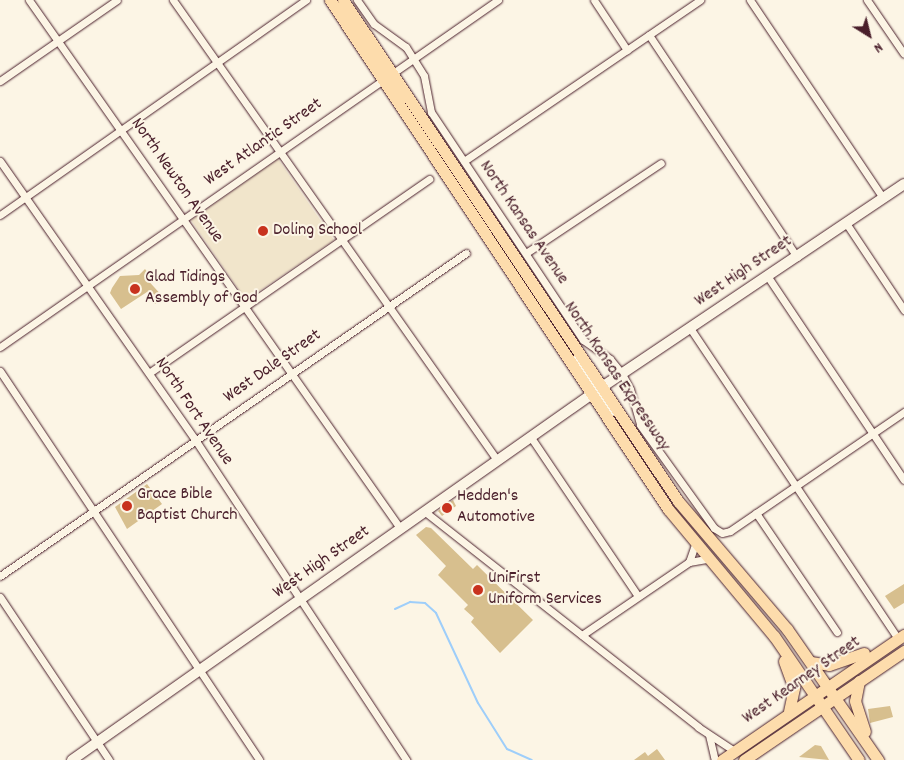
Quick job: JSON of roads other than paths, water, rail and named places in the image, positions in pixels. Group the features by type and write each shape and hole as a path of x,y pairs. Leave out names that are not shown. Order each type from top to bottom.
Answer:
{"main road":[{"name":"North Kansas Expressway","path":"330,0 668,509 748,602 859,760"},
{"name":"North Kansas Expressway","path":"343,0 678,501 811,662 878,760"},
{"path":"748,602 789,670 794,695 789,711"},
{"path":"811,662 829,665 844,662 897,638"},
{"name":"West Kearney Street","path":"722,760 733,750 813,694 897,638"},
{"name":"West Kearney Street","path":"744,760 760,754 822,707 904,651"},
{"path":"859,681 855,692 858,715 884,760"}],"street":[{"name":"North Newton Avenue","path":"29,0 400,528"},
{"path":"0,81 117,0"},
{"path":"173,0 497,460"},
{"path":"0,215 306,0"},
{"name":"North Kansas Avenue","path":"356,0 370,21 397,37 413,57 424,76 431,112 583,340 610,359 622,374 630,389 640,425 684,490 722,533 756,513"},
{"name":"West Atlantic Street","path":"0,347 413,57 498,0"},
{"path":"594,0 627,50"},
{"path":"464,161 700,0"},
{"path":"750,0 883,198"},
{"path":"867,0 904,54"},
{"path":"649,35 797,256"},
{"name":"North Fort Avenue","path":"0,161 194,438 405,760"},
{"path":"526,253 662,163"},
{"path":"149,373 429,179"},
{"name":"West High Street","path":"602,387 904,184"},
{"path":"846,223 904,310"},
{"name":"West Dale Street","path":"0,576 194,438 466,253"},
{"path":"768,277 904,480"},
{"path":"690,328 897,638"},
{"path":"564,352 595,386 602,387"},
{"path":"0,371 258,760"},
{"path":"592,394 601,398 630,429"},
{"name":"West High Street","path":"72,760 592,394"},
{"path":"836,632 756,513 904,412"},
{"path":"530,436 638,596"},
{"path":"424,511 709,734 733,750"},
{"path":"689,562 696,541"},
{"path":"582,635 689,562 711,558"},
{"path":"0,596 109,760"},
{"path":"709,734 716,760"}],"waterway":[{"path":"395,609 410,602 425,603 436,613 478,703 507,749 532,760"}],"place":[{"name":"Doling School","path":"263,231"},
{"name":"Glad Tidings Assembly of God","path":"135,289"},
{"name":"Grace Bible Baptist Church","path":"127,506"},
{"name":"Hedden's Automotive","path":"447,508"},
{"name":"UniFirst Uniform Services","path":"478,590"}]}
